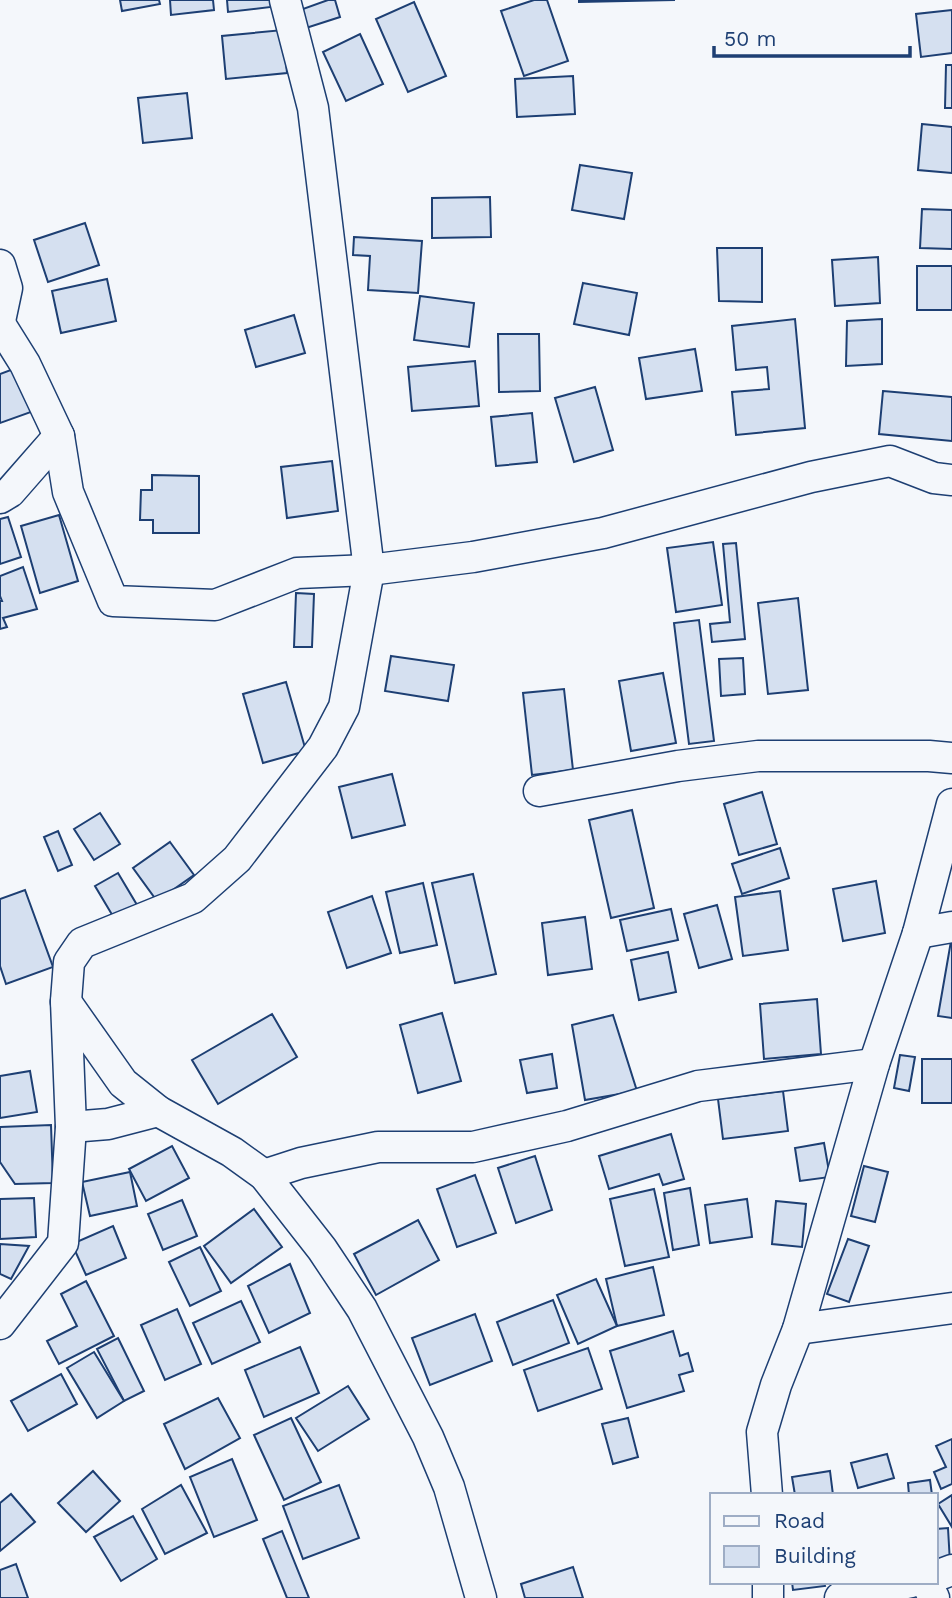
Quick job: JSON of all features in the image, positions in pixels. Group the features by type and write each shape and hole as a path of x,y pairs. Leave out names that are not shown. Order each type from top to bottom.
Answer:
{"street":[{"path":"0,1324 63,1244 71,1127 66,1001 69,962 82,943 193,898 237,859 323,747 344,707 369,570 313,108 285,0"},
{"path":"0,265 7,288 0,322 25,364 59,436 68,492 113,601 215,605 297,573 369,570 473,557 603,533 811,477 890,461 934,478 952,480"},
{"path":"0,498 10,492 59,436"},
{"path":"540,790 678,766 758,756 952,758"},
{"path":"767,1493 762,1432 776,1385 798,1329 874,1063 918,933 952,804"},
{"path":"918,933 952,927"},
{"path":"66,1001 123,1083 158,1111 232,1152 264,1175 322,1249 362,1309 449,1487 481,1598"},
{"path":"264,1175 300,1163 378,1147 473,1147 567,1126 698,1086 874,1063"},
{"path":"71,1127 108,1124 158,1111"},
{"path":"798,1329 952,1308"},
{"path":"840,1598 902,1584"}],"building":[{"path":"120,0 159,0 160,4 122,11"},
{"path":"170,0 213,0 214,10 171,15"},
{"path":"227,0 270,0 271,7 228,12"},
{"path":"335,0 340,17 306,28 300,10"},
{"path":"534,0 547,0 568,61 524,76 501,11"},
{"path":"579,0 675,0 579,2"},
{"path":"414,2 446,76 408,92 376,19"},
{"path":"952,10 952,53 921,57 916,14"},
{"path":"283,30 287,73 226,79 222,36"},
{"path":"360,34 383,84 346,101 323,52"},
{"path":"946,65 952,65 952,108 945,108"},
{"path":"573,76 575,114 517,117 515,79"},
{"path":"187,93 192,138 143,143 138,98"},
{"path":"922,124 952,127 952,173 918,170"},
{"path":"580,165 632,173 624,219 572,210"},
{"path":"490,197 491,237 432,238 432,198"},
{"path":"922,209 952,210 952,249 920,248"},
{"path":"85,223 99,265 48,282 34,240"},
{"path":"354,237 422,241 418,293 368,290 370,256 353,255"},
{"path":"717,248 762,248 762,302 719,301"},
{"path":"878,257 880,303 835,306 832,260"},
{"path":"917,266 952,266 952,310 917,310"},
{"path":"107,279 116,321 61,333 52,291"},
{"path":"583,283 637,293 629,335 574,324"},
{"path":"420,296 474,303 469,347 414,340"},
{"path":"294,315 305,353 256,367 245,330"},
{"path":"795,319 805,428 736,435 732,392 769,389 767,367 736,370 732,326"},
{"path":"882,319 882,364 846,366 847,321"},
{"path":"498,334 539,334 540,391 499,392"},
{"path":"695,349 702,391 646,399 639,358"},
{"path":"475,361 479,406 412,411 408,367"},
{"path":"16,368 31,412 0,423 0,374"},
{"path":"595,387 613,450 574,462 555,398"},
{"path":"883,391 952,397 952,441 879,434"},
{"path":"532,413 537,462 496,466 491,417"},
{"path":"332,461 338,511 287,518 281,467"},
{"path":"152,475 199,476 199,533 153,533 153,520 140,520 141,490 152,490"},
{"path":"59,515 78,581 40,593 21,526"},
{"path":"8,517 21,557 0,564 0,519"},
{"path":"713,542 722,605 676,612 667,548"},
{"path":"736,543 745,639 712,642 710,624 730,622 723,544"},
{"path":"23,567 37,609 3,618 7,627 0,629 0,576"},
{"path":"296,593 314,594 312,647 294,647"},
{"path":"798,598 808,690 768,694 758,603"},
{"path":"699,620 714,741 689,744 674,623"},
{"path":"391,656 454,665 448,701 385,691"},
{"path":"743,658 745,694 721,696 719,659"},
{"path":"663,673 676,743 631,751 619,681"},
{"path":"286,682 306,751 263,763 243,694"},
{"path":"564,689 573,770 532,775 523,693"},
{"path":"392,774 405,825 352,838 339,787"},
{"path":"762,792 777,844 739,855 724,804"},
{"path":"632,810 654,908 611,918 589,820"},
{"path":"100,813 120,844 94,860 74,829"},
{"path":"58,831 72,865 58,871 44,837"},
{"path":"170,842 194,875 157,901 133,868"},
{"path":"780,848 789,878 742,894 732,864"},
{"path":"118,873 140,910 117,923 95,886"},
{"path":"473,874 496,974 455,983 432,883"},
{"path":"876,881 885,933 843,941 833,889"},
{"path":"423,883 437,945 400,953 386,892"},
{"path":"25,890 53,967 6,984 0,966 0,899"},
{"path":"780,891 788,950 743,956 735,897"},
{"path":"372,896 391,953 347,968 328,912"},
{"path":"717,905 732,959 699,968 684,914"},
{"path":"671,909 678,940 627,951 620,920"},
{"path":"585,917 592,969 548,975 542,923"},
{"path":"952,942 952,1018 938,1016"},
{"path":"668,952 676,992 639,1000 631,960"},
{"path":"817,999 821,1054 764,1059 760,1004"},
{"path":"442,1013 461,1081 418,1093 400,1025"},
{"path":"272,1014 297,1057 218,1104 192,1060"},
{"path":"613,1015 637,1091 585,1100 572,1025"},
{"path":"552,1054 557,1088 527,1093 520,1060"},
{"path":"900,1055 915,1057 909,1091 894,1088"},
{"path":"922,1059 952,1059 952,1103 922,1103"},
{"path":"30,1071 37,1112 0,1118 0,1076"},
{"path":"783,1091 788,1131 723,1139 718,1099"},
{"path":"51,1125 53,1183 15,1184 0,1162 0,1127"},
{"path":"671,1134 684,1179 663,1185 659,1174 609,1189 599,1156"},
{"path":"824,1143 830,1177 800,1181 795,1148"},
{"path":"172,1146 189,1178 146,1201 129,1169"},
{"path":"535,1156 552,1210 516,1223 498,1168"},
{"path":"864,1166 888,1172 875,1222 851,1216"},
{"path":"130,1172 137,1206 90,1216 82,1182"},
{"path":"475,1175 496,1233 457,1247 437,1189"},
{"path":"690,1188 699,1245 673,1250 664,1193"},
{"path":"654,1189 669,1257 625,1266 610,1199"},
{"path":"34,1198 36,1237 0,1239 0,1199"},
{"path":"747,1199 752,1237 710,1243 705,1205"},
{"path":"182,1200 197,1236 163,1250 148,1214"},
{"path":"776,1201 806,1204 802,1247 772,1244"},
{"path":"254,1209 282,1247 231,1283 204,1246"},
{"path":"418,1220 439,1260 376,1295 354,1254"},
{"path":"113,1226 126,1258 86,1275 72,1244"},
{"path":"848,1239 869,1246 849,1302 827,1294"},
{"path":"0,1244 29,1246 11,1279 0,1274"},
{"path":"200,1247 221,1291 190,1306 169,1262"},
{"path":"290,1264 310,1313 269,1333 248,1286"},
{"path":"653,1267 664,1315 617,1326 606,1279"},
{"path":"596,1279 617,1326 578,1344 557,1295"},
{"path":"86,1281 114,1336 59,1364 47,1341 77,1326 61,1294"},
{"path":"553,1300 569,1343 513,1365 497,1322"},
{"path":"241,1301 260,1342 212,1364 193,1323"},
{"path":"177,1309 201,1364 165,1380 141,1325"},
{"path":"475,1314 492,1361 430,1385 412,1338"},
{"path":"673,1331 680,1356 688,1353 693,1371 679,1375 684,1391 627,1408 610,1351"},
{"path":"118,1338 144,1391 124,1401 97,1349"},
{"path":"300,1347 319,1393 264,1417 245,1370"},
{"path":"588,1348 602,1389 538,1411 524,1370"},
{"path":"94,1352 124,1401 97,1418 67,1368"},
{"path":"61,1374 77,1404 28,1431 11,1401"},
{"path":"348,1386 369,1419 318,1451 296,1418"},
{"path":"218,1398 240,1438 185,1469 164,1424"},
{"path":"291,1418 321,1482 284,1500 254,1435"},
{"path":"628,1418 638,1457 613,1464 602,1424"},
{"path":"952,1439 952,1484 941,1489 934,1472 946,1467 936,1446"},
{"path":"887,1454 894,1478 858,1488 851,1463"},
{"path":"232,1459 257,1520 214,1537 190,1477"},
{"path":"93,1471 120,1501 86,1532 58,1503"},
{"path":"830,1471 833,1493 795,1493 792,1477"},
{"path":"930,1480 932,1493 909,1493 908,1483"},
{"path":"181,1485 207,1533 165,1554 142,1509"},
{"path":"339,1485 359,1538 303,1559 283,1506"},
{"path":"11,1494 35,1522 0,1551 0,1503"},
{"path":"952,1495 952,1527 938,1504"},
{"path":"133,1516 157,1559 121,1581 94,1537"},
{"path":"948,1528 950,1563 938,1564 938,1529"},
{"path":"282,1531 309,1598 287,1598 263,1539"},
{"path":"16,1564 28,1598 0,1598 0,1570"},
{"path":"573,1567 583,1598 525,1598 521,1584"},
{"path":"792,1584 825,1586 793,1590"}]}
